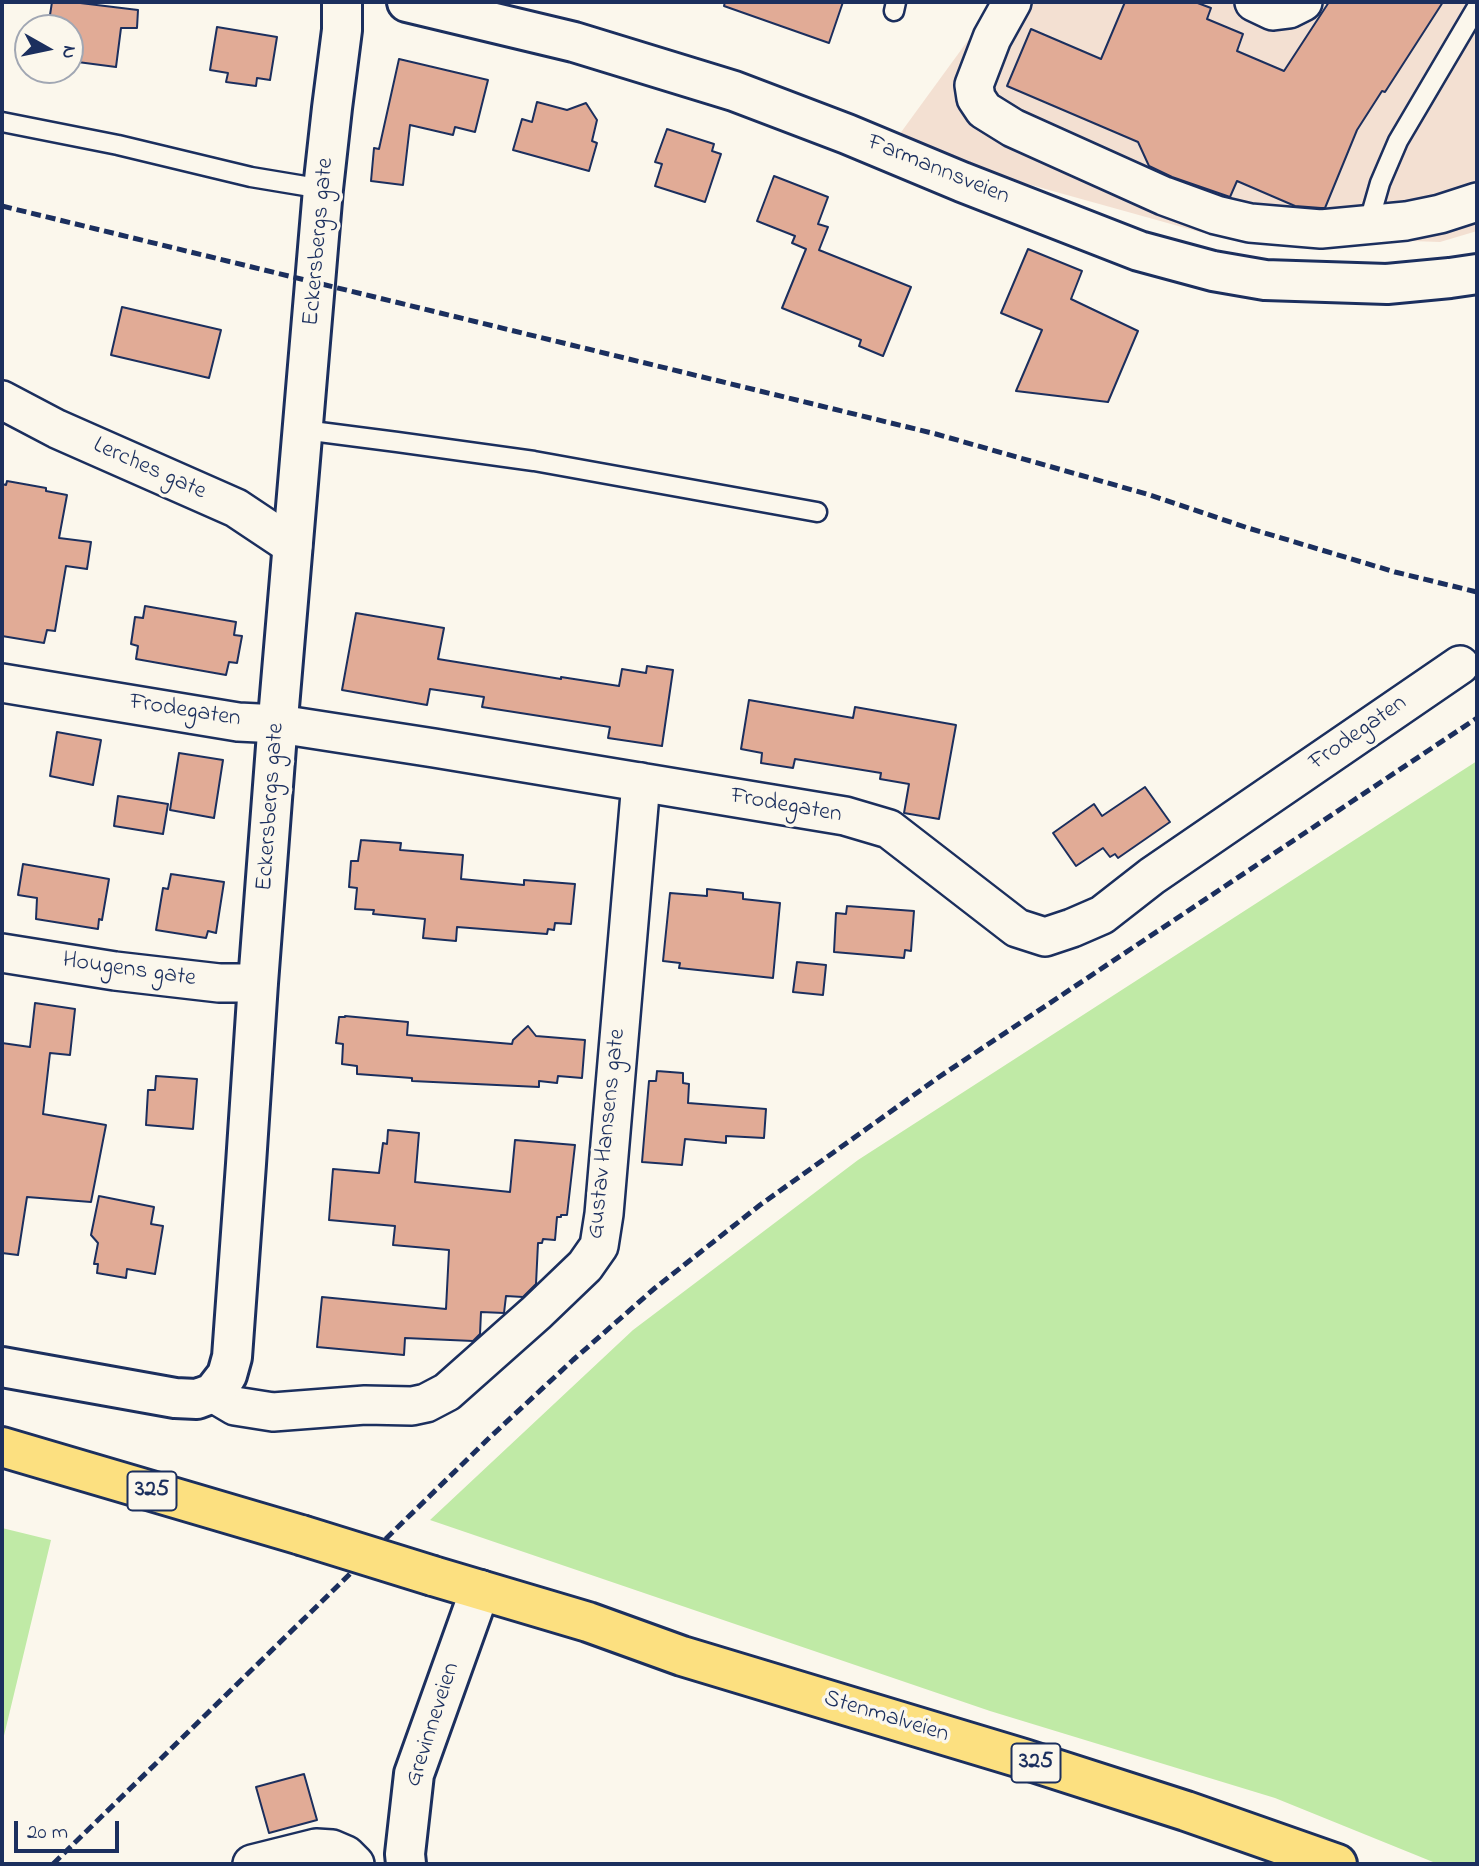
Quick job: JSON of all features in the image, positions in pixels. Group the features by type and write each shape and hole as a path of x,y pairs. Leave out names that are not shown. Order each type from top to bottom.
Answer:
{"main road":[{"name":"Eckersbergs gate","path":"213,1393 227,1375 232,1357 278,724 323,189 342,30 342,2"},
{"name":"Farmannsveien","path":"407,2 574,43 734,92 847,134 1139,251 1213,271 1265,280 1387,284 1477,274"},
{"path":"2,1367 175,1398 197,1399 213,1393"},
{"name":"Stenmalveien","path":"2,1447 587,1622 682,1656 1186,1811 1337,1864"},
{"name":"Grevinneveien","path":"406,1864 414,1774 480,1590"}],"street":[{"path":"1012,2 992,38 975,85 976,98 985,110 1013,128 1164,196 1216,215 1250,223 1321,229 1406,221 1477,202"},
{"path":"1254,2 1273,12 1289,9 1303,2"},
{"name":"Lerches gate","path":"2,400 57,429 236,508 293,546"},
{"name":"Frodegaten","path":"2,683 238,722 278,724 845,816 889,830 1017,928 1045,937 1102,915 1152,877 1460,665"},
{"name":"Gustav Hansens gate","path":"213,1393 235,1406 273,1412 365,1405 411,1406 426,1403 447,1392 585,1266 599,1246 604,1214 641,782"},
{"name":"Hougens gate","path":"2,953 115,971 219,983 258,983"},
{"path":"252,1864 316,1849 332,1849 346,1855 355,1864"}],"lane":[{"path":"1368,225 1380,183 1398,141 1477,7"},
{"path":"2,122 118,145 251,177 323,189"},
{"path":"304,430 534,461 817,512"}],"shaded area":[{"path":"996,2 1477,2 1477,231 1440,242 1207,234 891,146"}],"green space":[{"path":"1477,761 1477,1864 1438,1864 1275,1798 990,1711 430,1520 633,1330 858,1160"},
{"path":"2,1528 51,1540 2,1744"}],"building":[{"path":"52,2 138,10 137,28 121,28 116,67 84,63 84,14 50,14"},
{"path":"725,2 843,2 829,43 724,6"},
{"path":"1125,2 1195,2 1211,8 1207,19 1243,34 1237,51 1284,71 1329,2 1443,2 1357,130 1325,208 1321,208 1295,206 1237,181 1230,197 1172,177 1149,166 1138,142 1007,86 1031,29 1101,59"},
{"path":"217,27 277,37 270,80 257,78 256,86 226,82 228,73 210,70"},
{"path":"399,59 488,80 475,132 455,127 453,135 410,125 403,185 371,181 374,148 379,149"},
{"path":"537,102 567,110 586,103 597,120 592,141 597,143 589,171 513,150 522,119 532,122"},
{"path":"667,129 714,144 712,151 721,154 705,202 655,186 662,164 655,162"},
{"path":"774,176 828,197 818,224 828,227 819,250 911,287 883,356 859,346 861,340 782,308 806,249 792,243 795,236 757,221"},
{"path":"1028,249 1082,271 1071,299 1138,331 1108,402 1016,391 1042,330 1001,313"},
{"path":"122,307 221,330 209,378 111,355"},
{"path":"7,481 67,495 59,538 91,542 87,569 66,566 55,631 47,630 44,643 2,636 2,484 6,485"},
{"path":"145,606 236,622 234,635 242,636 237,663 229,662 226,675 136,659 138,646 131,644 135,617 143,618"},
{"path":"356,613 444,628 438,659 619,686 622,669 646,673 647,666 673,670 662,746 608,738 610,727 482,707 484,697 430,689 427,705 342,690"},
{"path":"749,700 853,718 855,707 956,725 939,819 904,813 909,784 880,779 881,773 795,759 793,768 761,763 762,753 741,749"},
{"path":"57,732 101,740 93,785 50,776"},
{"path":"179,753 223,760 214,818 170,810"},
{"path":"1145,787 1170,822 1118,858 1115,854 1110,857 1103,848 1076,866 1053,833 1094,804 1102,816"},
{"path":"118,796 168,804 163,834 114,826"},
{"path":"361,840 401,843 400,850 463,855 461,879 524,885 524,880 575,884 571,924 555,923 554,930 548,929 547,934 457,927 456,941 423,938 425,919 373,914 374,910 355,909 357,888 349,887 351,861 358,861"},
{"path":"23,864 109,879 98,929 36,919 37,898 18,895"},
{"path":"171,874 224,882 216,933 208,931 206,938 156,930 163,888 168,889"},
{"path":"707,889 743,893 743,899 780,903 773,978 679,968 680,963 663,961 670,893 707,896"},
{"path":"847,906 914,911 911,951 905,950 904,958 834,952 836,913 846,914"},
{"path":"797,962 826,965 823,995 793,992"},
{"path":"35,1003 75,1009 70,1055 50,1053 43,1114 106,1125 91,1202 27,1197 18,1255 2,1253 2,1043 30,1047"},
{"path":"339,1017 408,1022 407,1035 512,1044 528,1026 536,1036 585,1040 582,1078 558,1076 557,1083 539,1081 539,1087 412,1081 412,1078 357,1074 357,1066 342,1064 343,1044 336,1043"},
{"path":"657,1071 683,1073 683,1083 689,1084 688,1103 766,1109 764,1138 726,1136 726,1143 685,1139 682,1165 642,1162 649,1081 656,1081"},
{"path":"156,1076 197,1079 193,1129 146,1125 148,1090 155,1090"},
{"path":"388,1130 419,1133 415,1182 510,1192 515,1140 575,1145 567,1215 557,1217 555,1240 543,1239 542,1243 538,1243 536,1284 523,1297 506,1296 504,1313 481,1312 480,1334 473,1341 405,1338 404,1355 317,1347 322,1297 446,1309 449,1250 393,1245 395,1226 329,1220 333,1169 379,1173 383,1143 387,1144"},
{"path":"99,1196 154,1207 151,1224 163,1226 155,1274 127,1269 126,1278 97,1273 98,1264 94,1264 98,1243 91,1235"},
{"path":"304,1774 317,1820 269,1833 256,1787"}],"railway":[{"path":"2,206 936,434 1150,495 1395,572 1477,592"},
{"path":"53,1864 487,1440 655,1288 760,1205 939,1077 1477,718"}]}
